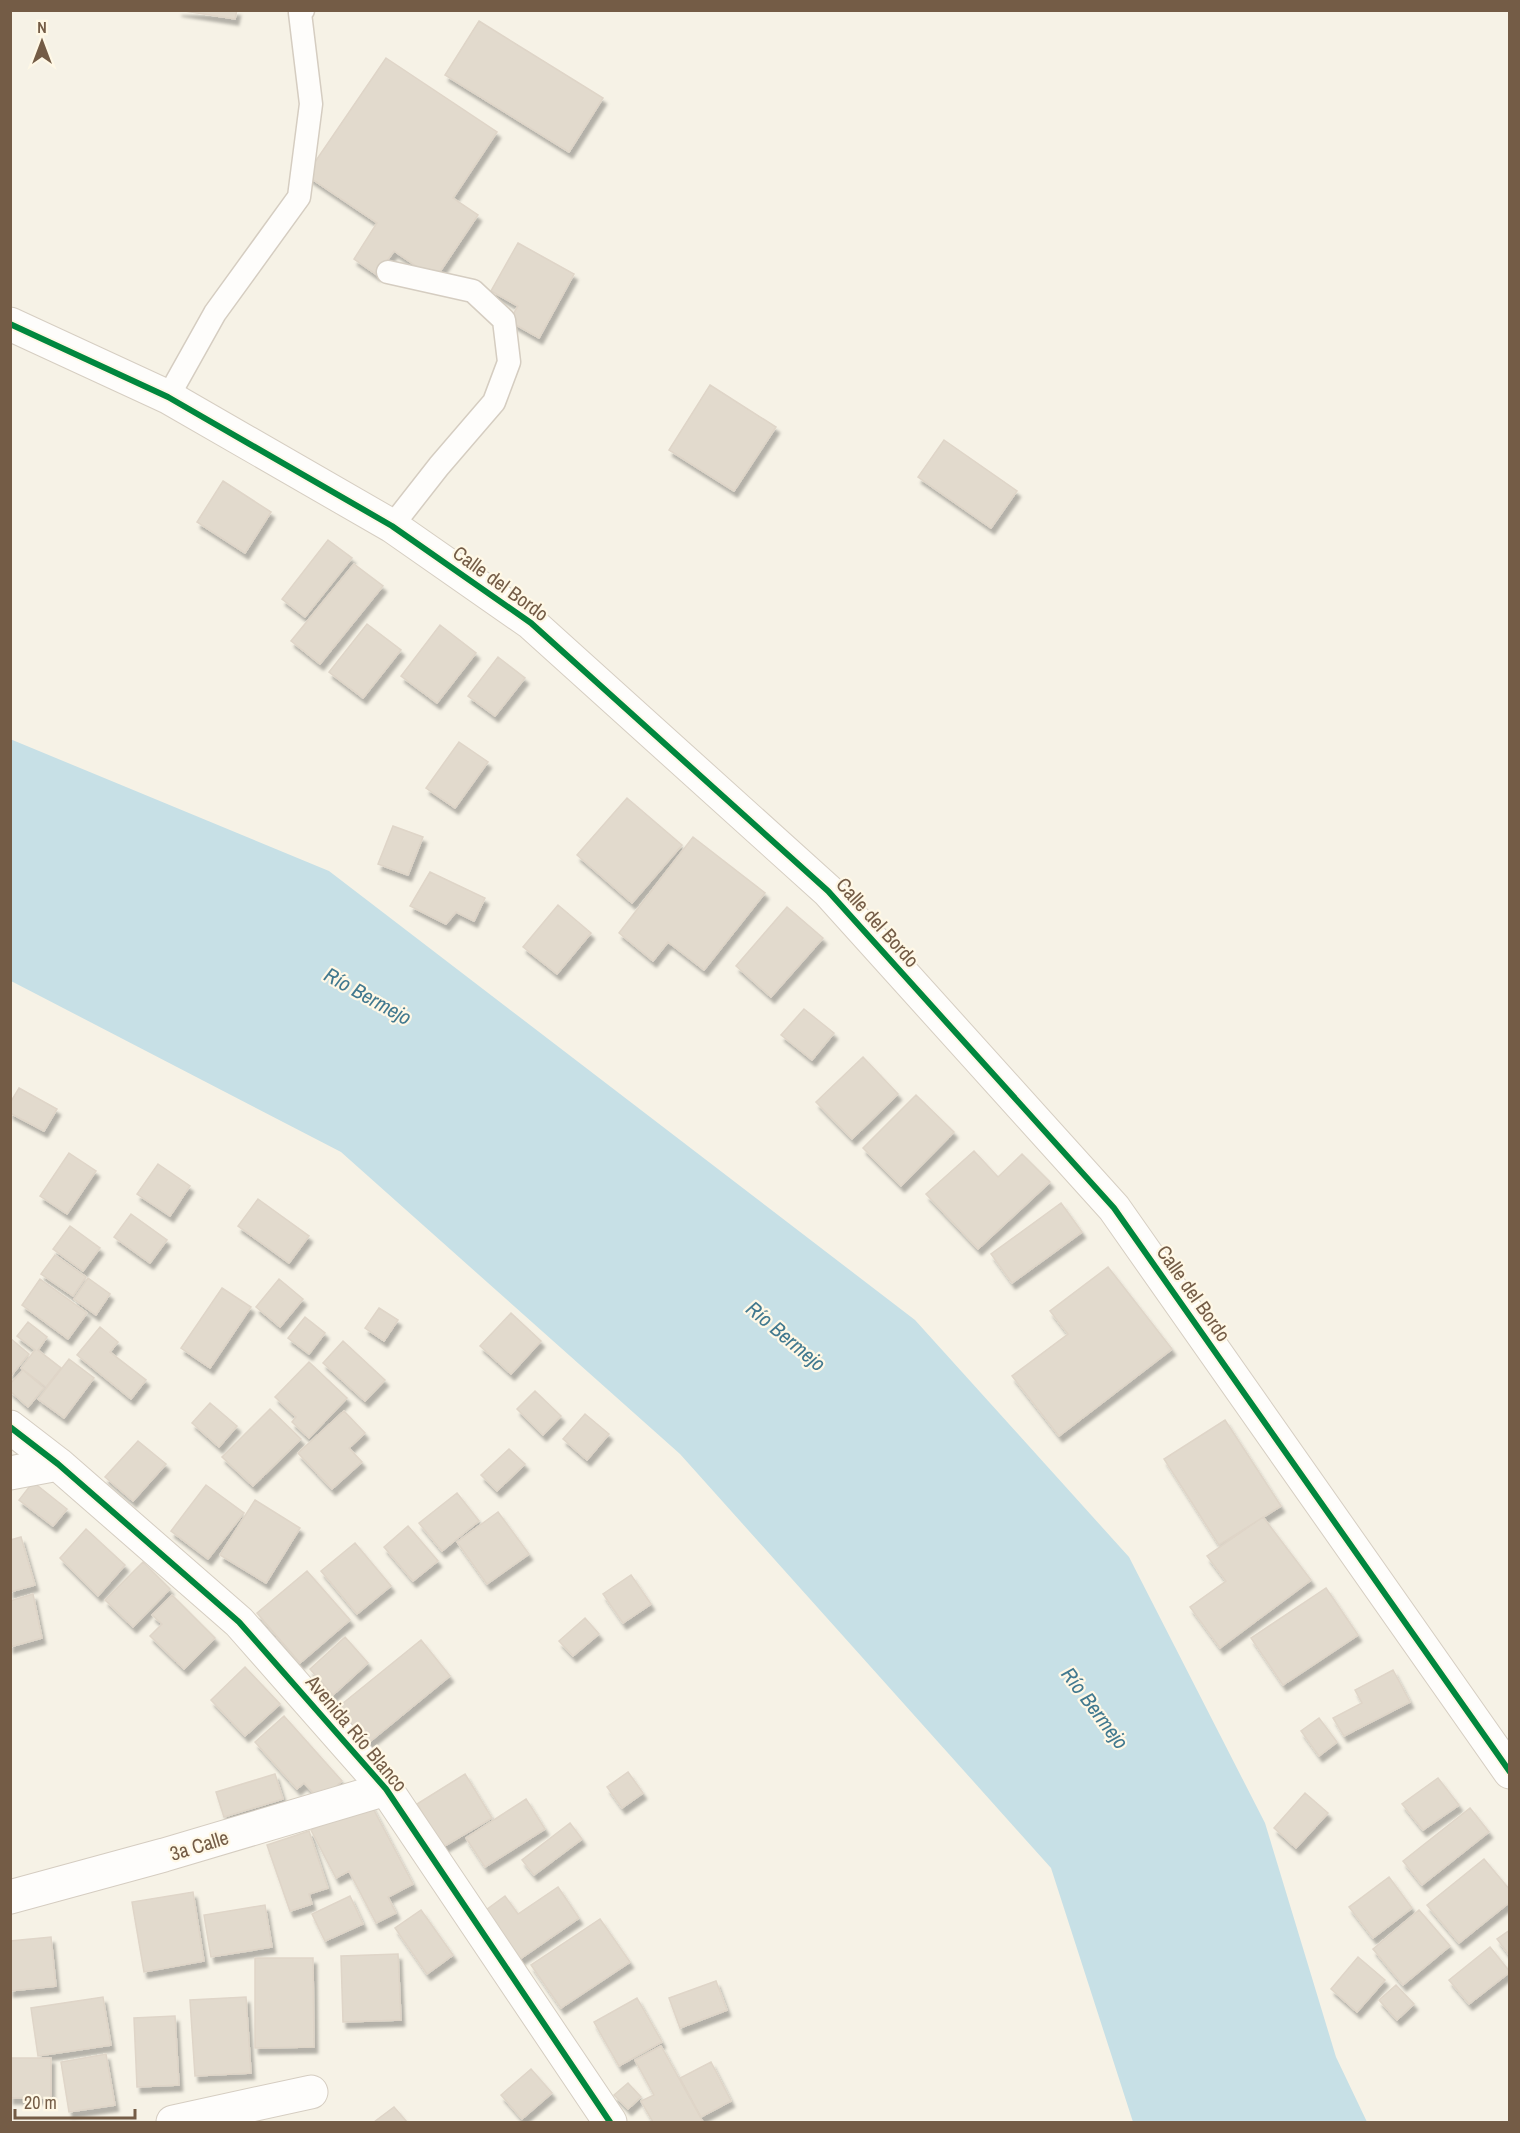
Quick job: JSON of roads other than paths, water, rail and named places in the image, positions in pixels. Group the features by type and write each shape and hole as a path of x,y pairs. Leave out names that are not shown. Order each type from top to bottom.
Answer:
{"street":[{"name":"Calle del Bordo","path":"10,324 168,397 392,526 531,622 828,891 1114,1208 1509,1772"},
{"name":"Avenida Río Blanco","path":"10,1427 58,1464 239,1622 386,1789 610,2122"},
{"path":"10,1473 58,1464"},
{"name":"3a Calle","path":"10,1897 164,1855 386,1789"},
{"path":"173,2122 251,2115 310,2092"}],"lane":[{"path":"168,397 215,313 299,197 311,104 300,13 303,10"},
{"path":"388,272 473,291 504,320 509,363 494,402 439,466 392,526"}],"water":[{"name":"Río Bermejo","path":"10,739 329,871 915,1320 1129,1557 1265,1823 1336,2057 1367,2122 1133,2122 1051,1868 680,1454 341,1152 11,981"}]}
